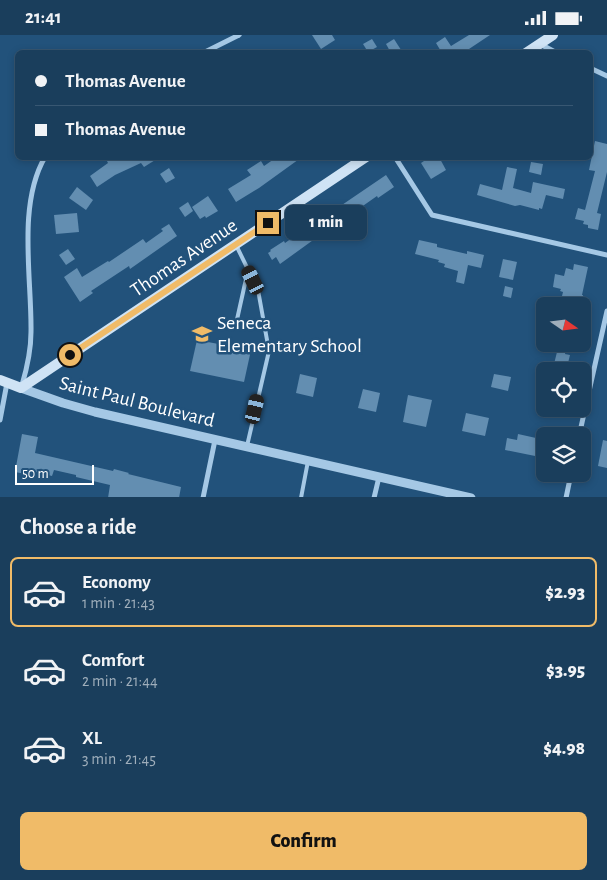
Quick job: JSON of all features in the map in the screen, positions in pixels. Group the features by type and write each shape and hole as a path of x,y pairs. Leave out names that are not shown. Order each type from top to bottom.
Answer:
{"main road":[{"path":"530,50 553,35"},
{"name":"Thomas Avenue","path":"21,388 362,160"},
{"name":"Saint Paul Boulevard","path":"4,381 21,388"}],"street":[{"path":"209,50 239,35"},
{"path":"539,44 551,50"},
{"path":"593,69 607,76"},
{"path":"21,388 28,364 31,332 28,217 36,179 44,160"},
{"path":"397,160 432,215 607,255"},
{"path":"581,427 607,311"},
{"path":"0,421 4,381"},
{"name":"Saint Paul Boulevard","path":"21,388 95,412 471,497"},
{"path":"202,497 215,440"},
{"path":"374,497 379,477"},
{"path":"566,497 569,482"}],"lane":[{"path":"236,245 258,291 269,351 246,447"},
{"path":"236,324 248,270"},
{"path":"300,497 308,461"}],"building":[{"path":"312,35 332,35 335,40 321,49"},
{"path":"469,35 490,35 468,50 440,50 436,43 445,37 451,46"},
{"path":"372,39 377,47 367,50 363,44"},
{"path":"394,39 401,50 389,50 386,44"},
{"path":"595,141 607,144 607,172 597,213 601,214 598,230 588,228 588,225 583,224 584,221 575,219 578,208 585,210 595,171 589,170 591,160 593,160"},
{"path":"155,160 144,167 141,163 115,175 97,187 90,176 108,163 107,161"},
{"path":"273,160 298,160 236,202 228,189 251,175 247,170 261,161 264,166"},
{"path":"426,160 441,160 446,170 431,179 421,163"},
{"path":"531,162 543,164 541,175 529,172"},
{"path":"507,167 517,169 513,188 531,193 533,182 565,189 563,199 546,195 542,209 539,208 539,210 520,205 515,206 477,195 480,184 502,190"},
{"path":"169,168 175,178 166,183 160,174"},
{"path":"386,175 394,187 378,198 377,196 330,229 322,217"},
{"path":"77,187 93,200 86,210 69,198"},
{"path":"208,196 218,211 206,218 205,216 200,219 192,207"},
{"path":"188,202 193,211 185,217 179,208"},
{"path":"77,213 79,232 56,234 54,215"},
{"path":"169,224 177,236 130,269 129,266 91,291 93,293 80,302 64,277 77,268 82,277 109,262 143,239 146,243 163,231 161,229"},
{"path":"309,226 316,238 280,264 276,257 272,260 268,253 270,250 284,241 285,243"},
{"path":"419,240 437,244 437,247 467,254 467,251 484,255 481,268 468,265 464,284 456,282 458,271 444,267 445,264 438,262 439,260 415,254"},
{"path":"68,249 75,259 66,265 59,255"},
{"path":"503,259 517,262 513,280 499,277"},
{"path":"574,264 588,267 583,297 562,297 563,292 560,291 561,289 553,287 555,274 564,276 566,268 573,270"},
{"path":"505,286 513,288 511,298 503,296"},
{"name":"Seneca Elementary School","path":"197,340 251,350 244,382 190,371"},
{"path":"557,353 570,355 568,362 554,362"},
{"path":"300,374 317,378 313,397 296,393"},
{"path":"494,374 511,377 508,391 491,387"},
{"path":"363,389 380,393 376,412 358,408"},
{"path":"408,395 432,400 426,427 403,422"},
{"path":"466,413 489,418 485,436 462,431"},
{"path":"22,434 38,437 35,453 113,471 114,469 181,487 179,497 108,497 110,485 76,477 76,475 54,470 52,476 32,471 31,475 15,472"},
{"path":"518,434 536,438 536,456 505,450 507,438 517,440"},
{"path":"603,440 607,441 607,468 598,466"}],"place":[{"name":"Seneca Elementary School","path":"202,334"}],"route":[{"path":"70,355 268,223"}]}
